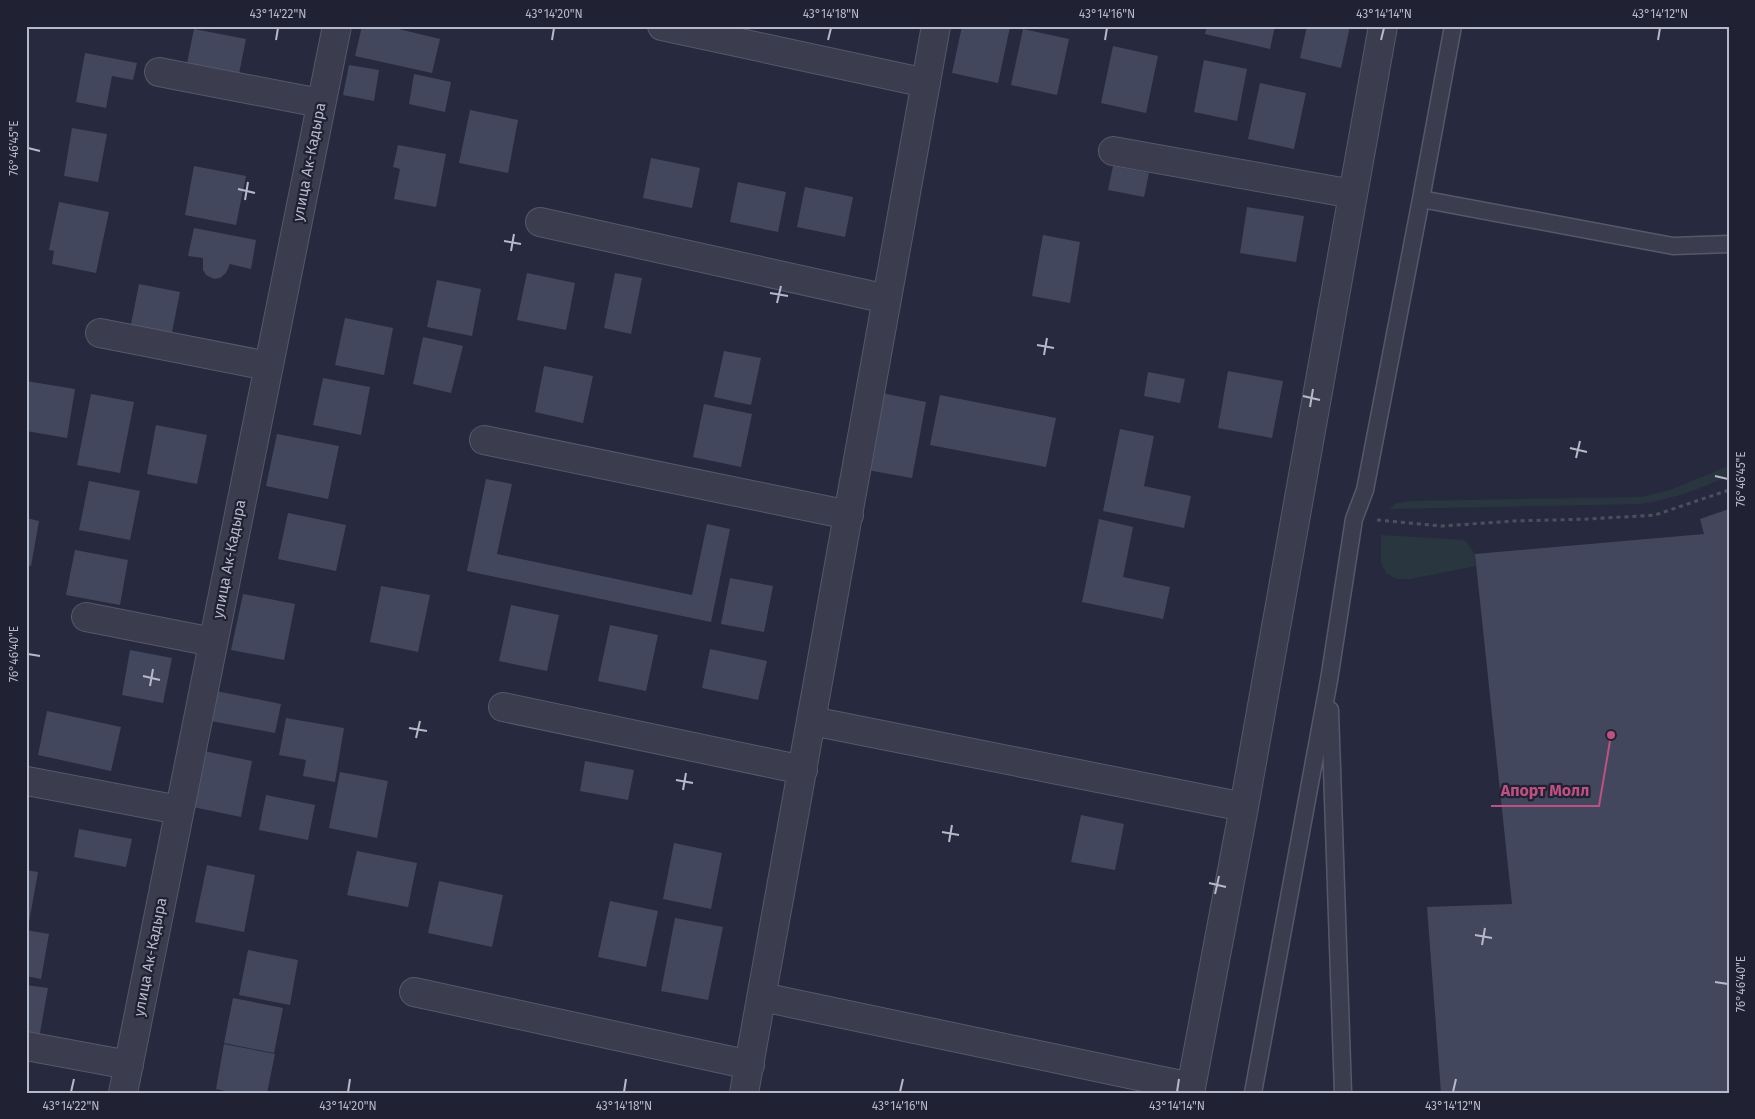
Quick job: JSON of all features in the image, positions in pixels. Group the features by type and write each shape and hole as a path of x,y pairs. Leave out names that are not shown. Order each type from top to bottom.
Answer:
{"street":[{"name":"улица Ак-Кадыра","path":"123,1093 320,103 337,26"},
{"path":"662,26 926,83"},
{"path":"744,1093 936,26"},
{"path":"762,996 1191,1090 1244,806 1383,26"},
{"path":"159,72 320,103"},
{"path":"1113,151 1354,194"},
{"path":"540,222 887,299"},
{"path":"100,333 268,366"},
{"path":"484,440 849,515"},
{"path":"86,617 213,642"},
{"path":"503,708 802,770"},
{"path":"812,721 1244,806"},
{"path":"27,781 179,810"},
{"path":"414,992 750,1065"},
{"path":"26,1046 129,1065"}],"lane":[{"path":"1253,1093 1329,680 1354,519 1364,490 1453,26"},
{"path":"1421,199 1673,246 1729,244"},
{"path":"1329,680 1343,1093"}],"path":[{"path":"1354,519 1442,526 1514,520 1590,519 1656,515 1729,490"}],"shaded area":[{"path":"1729,466 1729,476 1718,481 1674,497 1639,504 1389,509 1397,503 1411,501 1642,497 1670,490"},
{"path":"1381,535 1465,540 1475,554 1476,566 1410,579 1397,579 1386,573 1381,562"}],"building":[{"path":"362,26 386,26 440,39 432,73 355,56"},
{"path":"962,26 1010,27 998,83 952,73"},
{"path":"1207,26 1275,26 1270,49 1205,34"},
{"path":"1307,26 1350,26 1341,68 1300,58"},
{"path":"194,29 246,39 237,84 185,73"},
{"path":"1023,29 1069,39 1057,95 1011,85"},
{"path":"1113,46 1158,56 1146,113 1101,103"},
{"path":"85,53 137,63 133,80 112,76 106,108 76,102"},
{"path":"1204,60 1247,69 1237,121 1194,112"},
{"path":"349,65 379,70 374,101 343,95"},
{"path":"414,74 451,82 445,112 409,104"},
{"path":"1260,83 1306,93 1294,149 1248,139"},
{"path":"470,110 518,120 508,173 459,163"},
{"path":"72,128 107,134 98,182 64,176"},
{"path":"398,145 446,154 436,207 394,199 400,169 393,167"},
{"path":"651,158 700,168 692,208 643,198"},
{"path":"194,166 246,176 236,225 185,215"},
{"path":"1113,166 1149,173 1144,197 1108,190"},
{"path":"738,182 786,192 778,232 730,222"},
{"path":"805,187 853,197 845,237 797,227"},
{"path":"59,202 109,212 96,273 52,264 54,251 49,250"},
{"path":"1247,207 1304,216 1296,262 1240,253"},
{"path":"194,228 256,240 251,269 230,264 226,273 220,278 214,279 206,275 203,270 203,258 188,256"},
{"path":"1043,235 1080,242 1070,303 1032,296"},
{"path":"527,273 575,283 566,330 517,320"},
{"path":"615,273 642,278 631,334 604,328"},
{"path":"437,280 481,289 472,336 427,327"},
{"path":"139,284 180,292 171,337 130,329"},
{"path":"345,318 393,328 384,375 335,365"},
{"path":"423,337 463,346 451,393 413,384"},
{"path":"724,351 761,358 751,405 714,397"},
{"path":"544,366 593,376 583,423 535,412"},
{"path":"1228,371 1283,381 1272,438 1218,428"},
{"path":"1148,372 1185,379 1180,403 1144,396"},
{"path":"323,378 370,387 361,435 313,425"},
{"path":"26,381 75,389 67,438 26,431"},
{"path":"882,393 926,402 912,478 867,470"},
{"path":"91,394 134,402 120,473 77,465"},
{"path":"940,395 1056,418 1046,467 930,445"},
{"path":"704,404 752,414 741,467 693,457"},
{"path":"156,425 207,435 197,484 147,474"},
{"path":"1120,429 1154,436 1144,486 1191,496 1184,528 1103,511"},
{"path":"277,434 339,446 328,499 266,486"},
{"path":"486,479 512,484 497,554 692,595 707,524 730,529 711,622 467,571"},
{"path":"89,481 140,491 130,540 79,530"},
{"path":"1729,509 1729,1093 1441,1093 1427,907 1512,904 1475,554 1704,534 1700,519"},
{"path":"288,513 346,525 336,571 278,559"},
{"path":"26,518 39,521 31,566 26,565"},
{"path":"1099,519 1133,527 1123,577 1170,587 1163,619 1082,602"},
{"path":"75,550 128,560 120,605 66,595"},
{"path":"730,578 773,586 764,632 721,624"},
{"path":"381,586 430,595 418,652 370,642"},
{"path":"243,594 295,604 284,660 231,650"},
{"path":"511,605 559,615 547,671 499,661"},
{"path":"610,625 658,635 646,691 598,681"},
{"path":"710,649 767,661 758,700 702,688"},
{"path":"130,650 172,658 163,703 122,695"},
{"path":"216,691 281,704 275,733 211,721"},
{"path":"47,711 121,727 111,771 38,755"},
{"path":"286,718 344,728 335,782 303,776 306,760 279,755"},
{"path":"204,751 252,761 241,817 193,807"},
{"path":"585,761 634,770 628,800 580,791"},
{"path":"340,772 388,781 377,838 329,828"},
{"path":"266,795 315,805 308,840 259,830"},
{"path":"1081,815 1124,824 1115,870 1071,862"},
{"path":"79,829 132,839 126,867 74,857"},
{"path":"674,843 722,853 711,909 663,899"},
{"path":"357,851 417,863 408,907 347,895"},
{"path":"207,865 255,875 244,932 195,922"},
{"path":"26,870 38,872 28,928 26,927"},
{"path":"439,881 503,895 492,947 428,933"},
{"path":"610,901 658,911 646,967 598,957"},
{"path":"675,918 723,927 708,1000 661,991"},
{"path":"26,930 49,934 41,979 26,976"},
{"path":"248,950 298,960 290,1005 239,995"},
{"path":"26,985 48,988 38,1044 26,1042"},
{"path":"233,998 283,1008 274,1053 224,1043"},
{"path":"224,1044 275,1054 267,1093 234,1093 216,1089"}],"place":[{"name":"Апорт Молл","path":"1611,735"}]}
